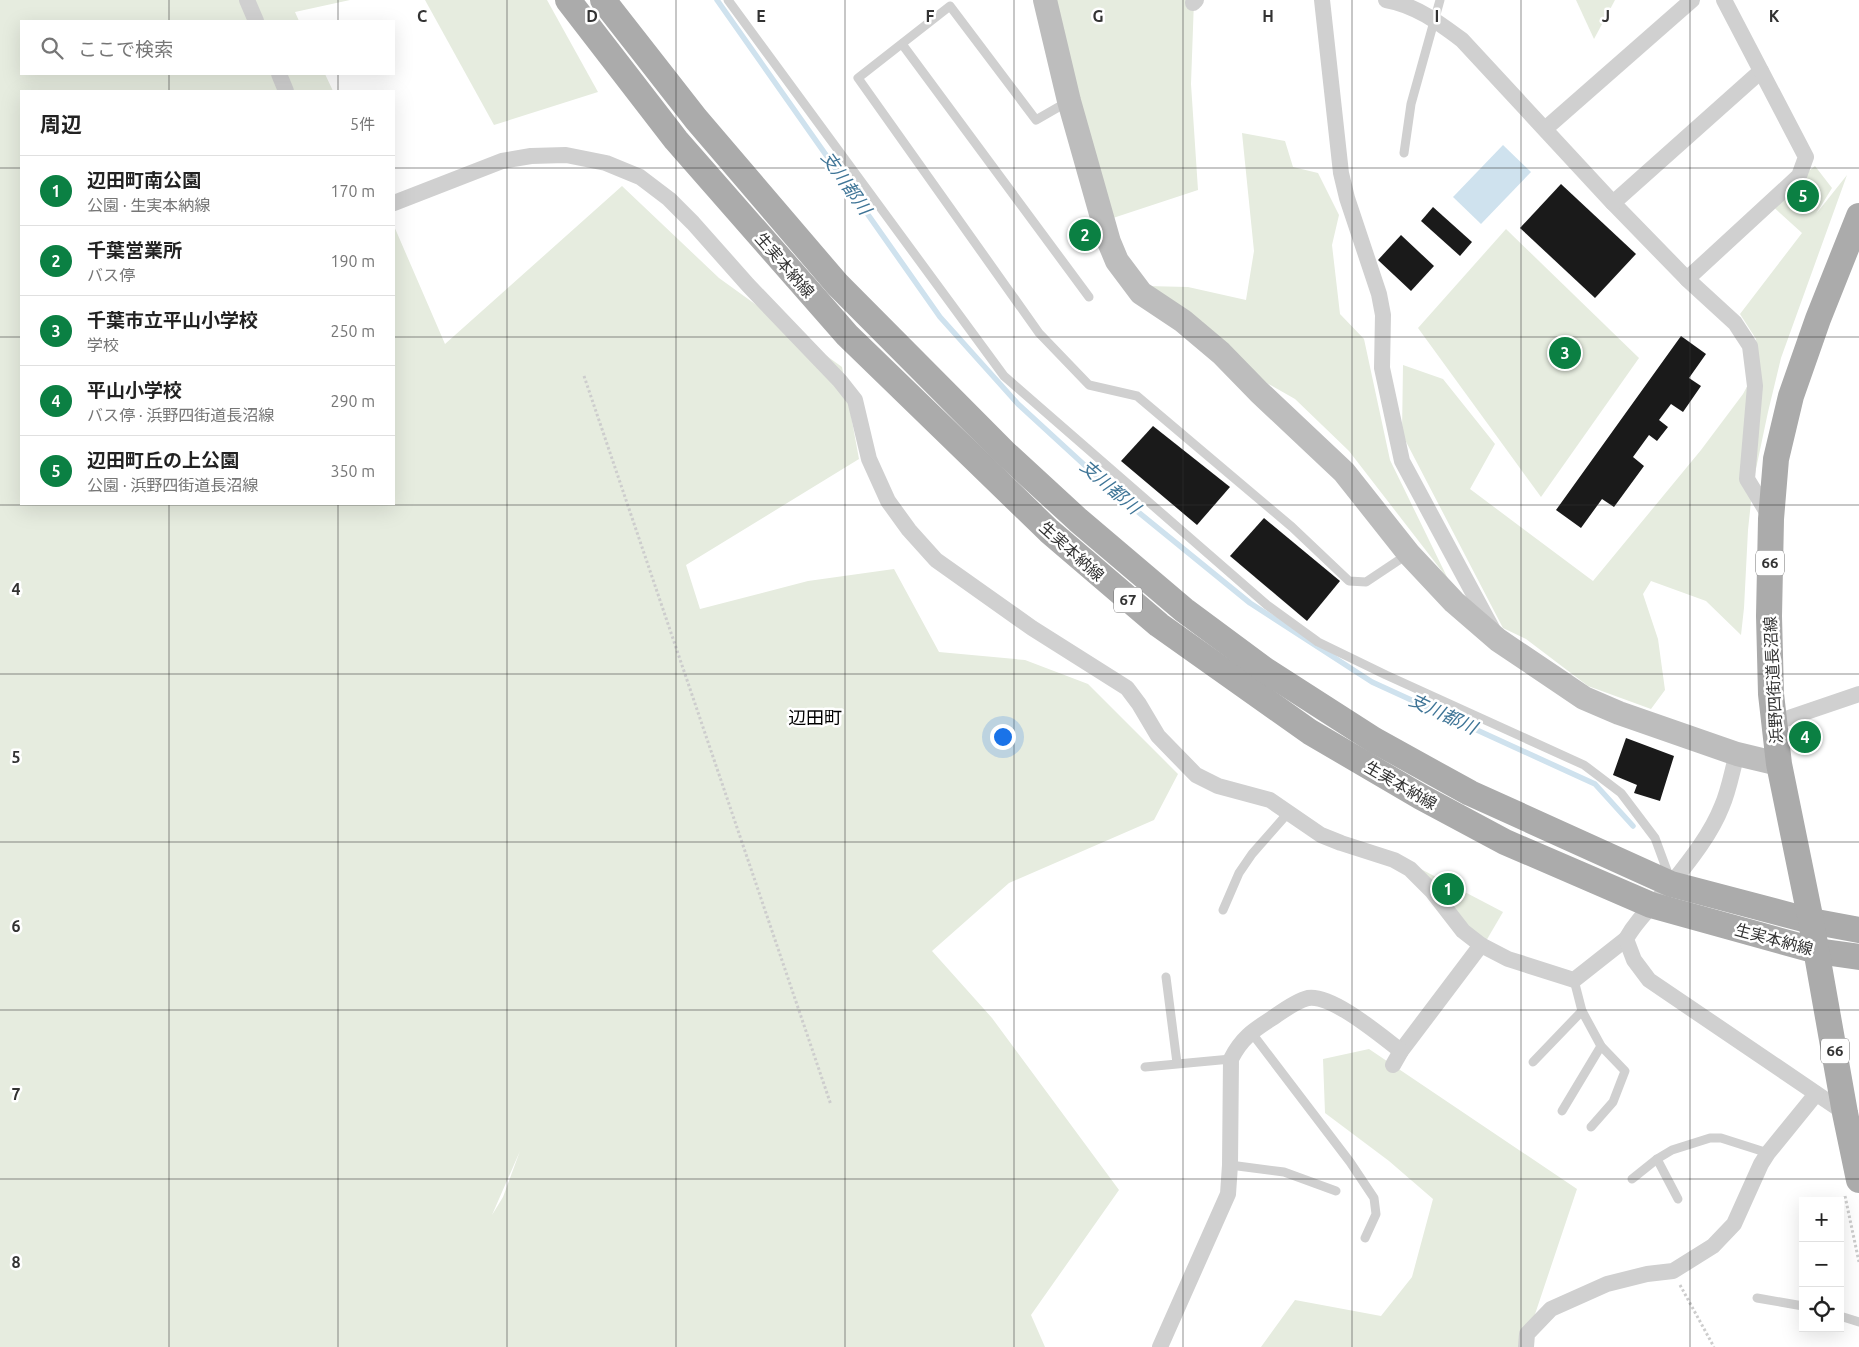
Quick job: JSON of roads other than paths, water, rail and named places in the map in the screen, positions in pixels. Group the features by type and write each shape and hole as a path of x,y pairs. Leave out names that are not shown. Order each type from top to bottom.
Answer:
{"main road":[{"name":"生実本納線","path":"568,0 676,140 847,335 1049,531 1159,625 1310,732 1421,797 1506,842 1651,905 1816,951 1859,957"},
{"name":"生実本納線","path":"603,0 696,119 837,284 1004,452 1078,520 1184,610 1265,670 1374,740 1470,793 1671,884 1811,921 1859,930"},
{"name":"浜野四街道長沼線","path":"1859,216 1818,319 1791,396 1776,459 1771,519 1769,616 1771,694 1779,764 1811,921 1845,1113 1859,1180"}],"street":[{"path":"247,0 256,20"},
{"path":"1045,0 1069,100 1109,242 1117,261 1141,293 1183,321 1221,353 1259,392 1344,472 1409,554 1454,602 1498,640 1584,698 1619,713 1737,754 1779,764"},
{"path":"1322,0 1341,173 1347,198 1379,294 1383,314 1382,368 1402,462 1498,640"},
{"path":"1545,128 1692,0"},
{"path":"1687,279 1799,176 1804,167 1806,156 1724,0"},
{"path":"1397,1 1434,19 1462,40 1613,203 1687,279 1735,323 1750,346 1755,386 1747,478 1771,519"},
{"path":"1613,203 1761,71"},
{"path":"279,75 286,90"},
{"path":"395,203 502,161 531,156 566,155 606,163 640,178 669,200 693,223 748,285 840,381 855,400 869,459 888,501 909,530 936,560 1032,628 1127,688 1158,736 1196,775 1218,786 1270,800 1321,834 1341,843 1394,860 1410,869 1432,891 1463,931 1481,945 1508,959 1574,980 1626,939 1632,928 1671,884 1709,833 1723,805 1737,754"},
{"path":"1774,723 1859,694"},
{"path":"1626,939 1634,960 1649,980 1845,1113"},
{"path":"1160,1347 1228,1194 1231,1059 1238,1045 1251,1032 1296,1003 1309,998 1326,1001 1340,1007 1397,1058 1481,945"},
{"path":"1526,1347 1527,1334 1551,1309 1608,1284 1647,1274 1673,1271 1713,1246 1734,1224 1761,1164 1768,1153 1816,1094"}],"lane":[{"path":"728,0 1004,376 1267,605 1318,642 1584,766 1621,793 1655,838 1671,884"},
{"path":"1404,154 1411,104 1440,0"},
{"path":"1069,100 1036,120 950,6 858,78 1039,333 1089,385 1137,396 1292,527 1350,581 1366,582 1409,554"},
{"path":"902,44 1089,296"},
{"path":"1223,910 1239,872 1288,813"},
{"path":"1166,977 1177,1063"},
{"path":"1574,980 1582,1011 1601,1046 1625,1071 1613,1102 1591,1127"},
{"path":"1533,1062 1582,1011"},
{"path":"1251,1032 1350,1162 1374,1198 1376,1214 1365,1238"},
{"path":"1562,1111 1601,1046"},
{"path":"1145,1067 1231,1059"},
{"path":"1632,1179 1657,1159 1672,1150 1710,1138 1721,1138 1768,1153"},
{"path":"1657,1159 1678,1199"},
{"path":"1230,1165 1284,1172 1336,1191"},
{"path":"1757,1298 1799,1305"},
{"path":"1844,1317 1859,1322"}],"water":[{"path":"1503,145 1531,172 1481,224 1453,197"}],"waterway":[{"name":"支川都川","path":"717,0 940,317 1018,404 1116,494 1250,603 1372,682 1595,784 1633,826"}],"place":[{"name":"辺田町丘の上公園","path":"1803,196"},
{"name":"千葉営業所","path":"1085,235"},
{"name":"千葉市立平山小学校","path":"1565,353"},
{"name":"平山小学校","path":"1805,737"},
{"name":"辺田町南公園","path":"1448,889"}],"district":[{"name":"辺田町","path":"815,718"}]}
